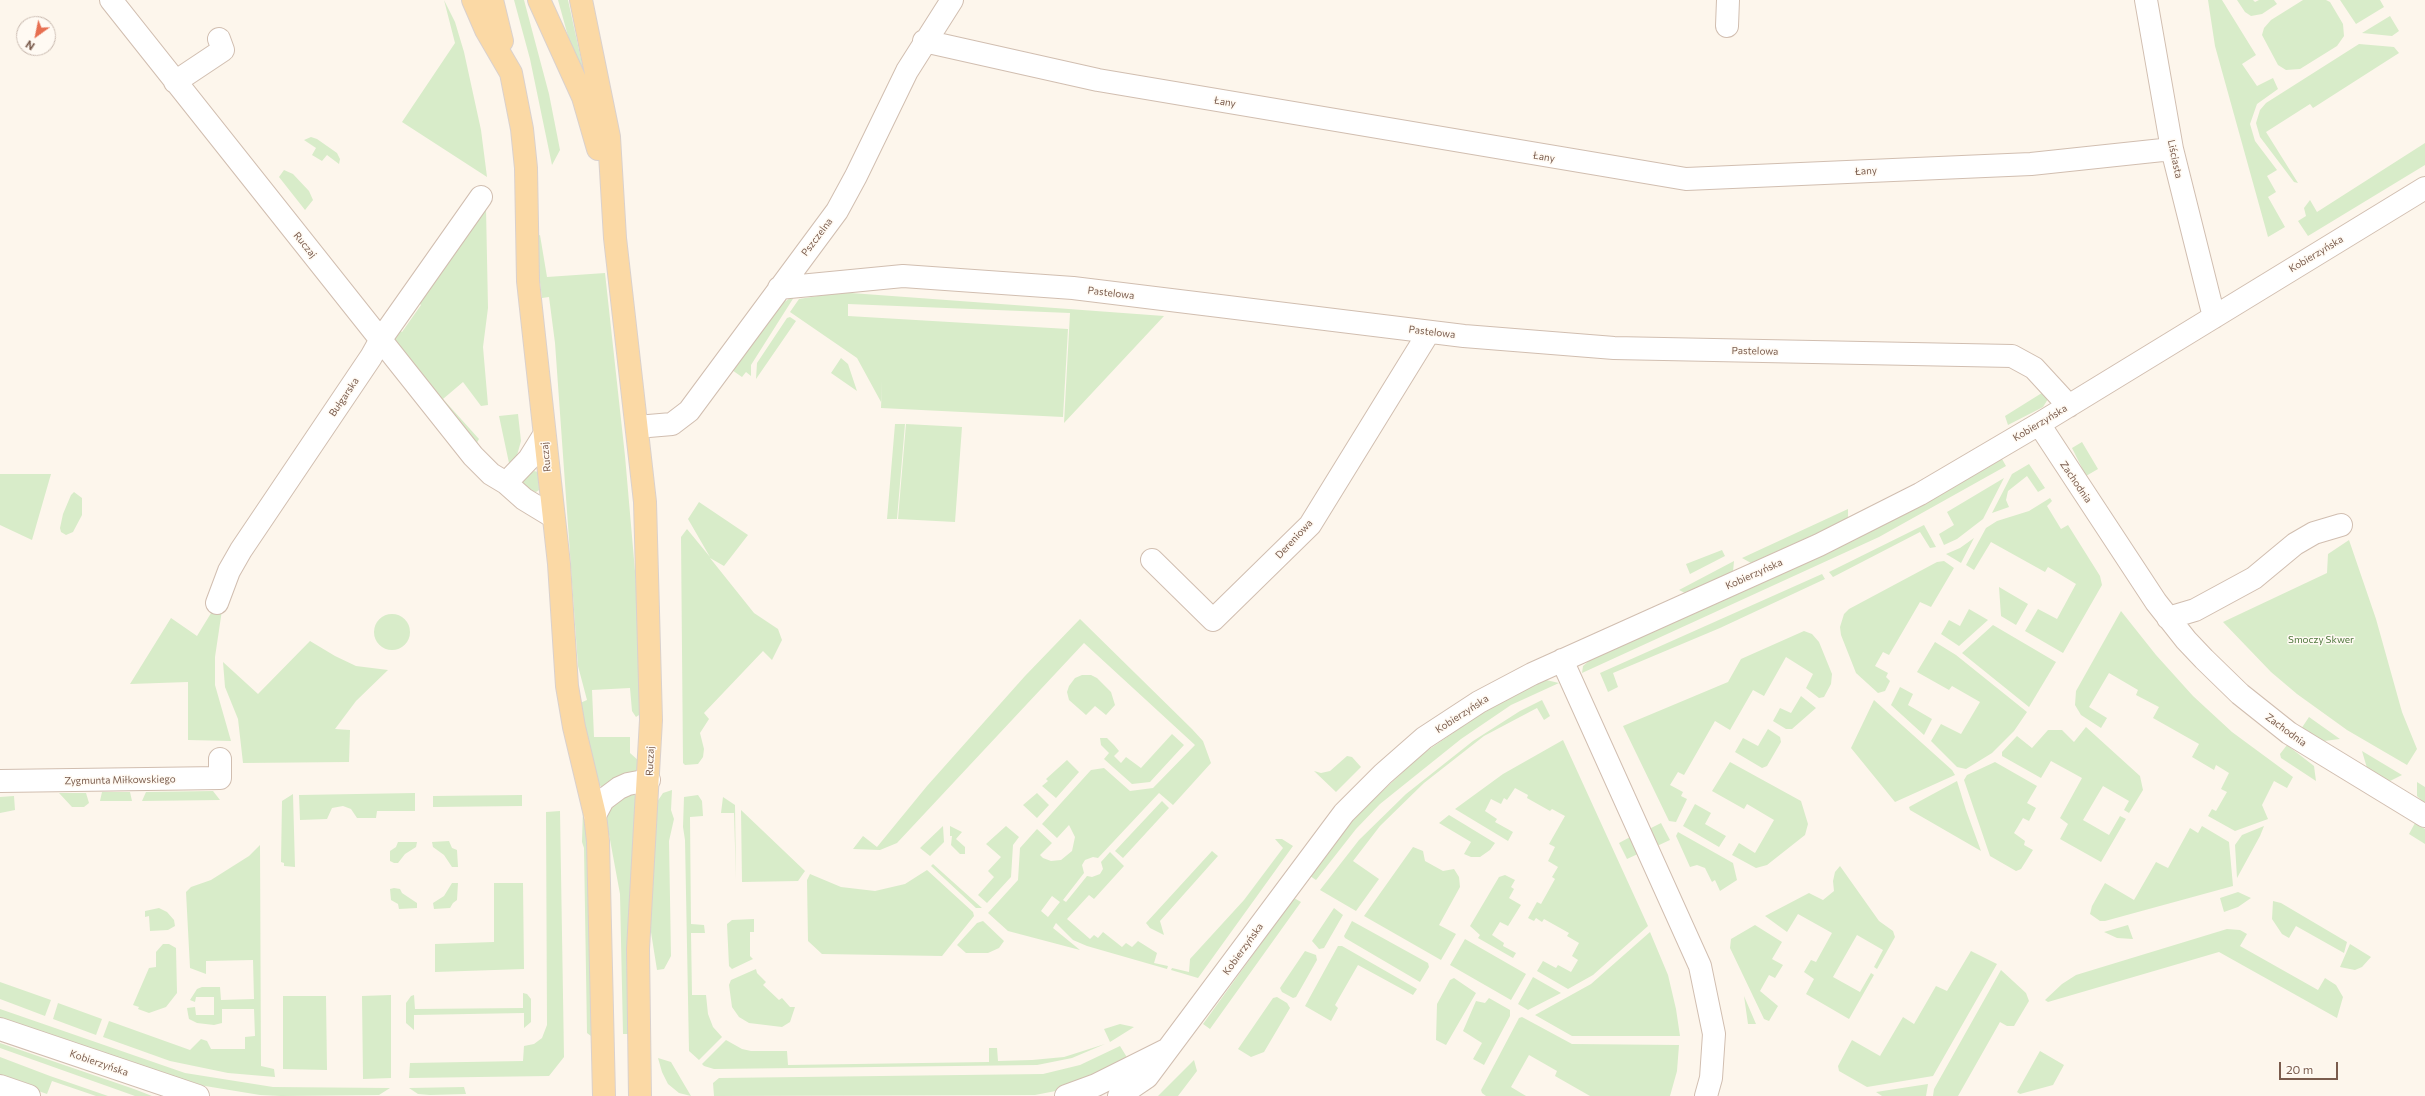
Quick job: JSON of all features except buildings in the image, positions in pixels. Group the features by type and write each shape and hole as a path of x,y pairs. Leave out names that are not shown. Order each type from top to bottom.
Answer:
{"main road":[{"path":"473,0 486,30 510,73"},
{"path":"492,0 522,129 526,168 528,281 544,436"},
{"path":"581,0 608,137 611,191"},
{"path":"539,1 583,97 611,191"},
{"name":"Ruczaj","path":"611,191 645,502 648,568 651,720 649,780 638,949 640,1096"},
{"name":"Ruczaj","path":"544,436 552,516 559,564 567,686 574,727 595,815 600,861 604,1096"}],"street":[{"name":"Ruczaj","path":"111,0 474,456 491,474 506,483 524,499 552,516"},
{"name":"Pszczelna","path":"637,427 672,424 689,411 837,211 856,176 906,71 924,41 952,0"},
{"path":"1727,26 1728,0"},
{"name":"Liściasta","path":"2146,0 2172,149 2214,317"},
{"path":"175,82 223,50 220,39"},
{"name":"Łany","path":"924,41 1098,80 1501,150 1686,179 2031,164 2172,149"},
{"name":"Kobierzyńska","path":"1119,1096 1147,1077 1166,1050 1184,1031 1331,830 1382,774 1424,738 1479,702 1562,660 1872,519 1947,479 2425,188"},
{"name":"Bułgarska","path":"217,603 226,577 241,550 371,357 381,339 481,197"},
{"name":"Pastelowa","path":"779,288 911,277 1073,288 1429,332 1614,348 2012,356 2034,368 2069,406"},
{"name":"Dereniowa","path":"1152,560 1213,620 1310,525 1429,332"},
{"name":"Zachodnia","path":"2038,424 2130,565 2168,618 2186,640 2222,676 2276,723 2312,749 2425,816"},
{"name":"Ruczaj","path":"506,483 529,460 544,436"},
{"path":"2168,618 2195,610 2254,578 2295,544 2314,532 2342,525"},
{"path":"1562,660 1700,966 1714,1034 1711,1078 1706,1096"},
{"name":"Zygmunta Miłkowskiego","path":"0,781 220,778 220,759"},
{"path":"595,815 603,800 619,788 628,784 649,780"},
{"name":"Kobierzyńska","path":"0,1029 198,1096"},
{"name":"Kobierzyńska","path":"1066,1096 1101,1083 1137,1063 1166,1050"},
{"path":"0,1086 29,1096"}],"green space":[{"path":"444,0 455,22 464,52 481,130 487,177 402,122 455,43"},
{"path":"514,0 524,0 549,94 560,150 552,165 530,59"},
{"path":"558,0 568,0 583,68 581,70 571,47"},
{"path":"2208,0 2222,0 2256,55 2242,64 2257,86 2273,78 2278,89 2257,104 2250,124 2255,141 2277,170 2267,176 2276,192 2268,197 2285,227 2268,237 2215,46"},
{"path":"2237,0 2253,0 2255,2 2259,0 2274,0 2277,4 2262,14 2251,16 2245,12"},
{"path":"2303,0 2326,0 2330,2 2343,24 2344,36 2337,46 2300,69 2286,70 2278,65 2262,35 2264,28 2271,20"},
{"path":"2340,0 2380,0 2384,7 2356,24"},
{"path":"2390,16 2399,31 2392,36 2362,33"},
{"path":"2359,44 2394,47 2399,53 2313,108 2310,104 2266,132 2298,183 2294,182 2260,137 2256,123 2260,110 2266,103"},
{"path":"311,137 317,139 337,153 340,159 339,164 327,155 322,161 312,155 316,148 304,140"},
{"path":"2425,143 2425,165 2308,236 2298,221 2306,216 2304,208 2310,200 2317,212"},
{"path":"284,170 293,174 309,191 313,200 305,210 279,177"},
{"path":"486,208 488,308 483,347 488,405 481,406 463,382 443,399 479,439 475,446 435,398 390,334 395,327 402,332 421,305 415,299"},
{"path":"540,235 547,277 605,273 625,456 643,663 642,713 636,717 632,711 630,688 592,690 594,737 630,737 630,753 639,761 638,771 603,789 599,784 580,703 587,700 578,666 555,343 549,297 542,298 538,266 537,236"},
{"path":"849,291 851,293 1164,316 1064,423 1070,313 848,304 848,316 1068,329 1063,417 881,408 882,380 881,402 857,358 790,312 799,299"},
{"path":"796,294 751,365 751,376 746,372 742,377 729,368 777,307"},
{"path":"790,317 796,321 756,379 757,363 787,318"},
{"path":"841,358 848,364 857,391 831,373"},
{"path":"2045,391 2048,399 2043,407 2008,425 2005,416"},
{"path":"518,414 521,441 516,459 509,463 499,416"},
{"path":"895,424 905,424 897,519 887,519"},
{"path":"906,424 962,427 955,522 898,519"},
{"path":"2082,442 2098,469 2086,476 2072,448"},
{"path":"2002,459 2006,466 1879,537 1582,673 1583,666 1590,660 1855,540"},
{"path":"2029,464 2045,488 2038,492 2027,476 2008,491 2006,500 2009,507 1992,513 2012,474"},
{"path":"534,471 538,472 539,490 536,492 528,490 519,482"},
{"path":"0,474 51,474 32,540 0,525"},
{"path":"2004,478 1983,519 1957,539 1944,545 1939,534 1954,525 1947,512"},
{"path":"74,492 82,498 82,515 73,532 66,535 61,532 60,528 63,514 71,495"},
{"path":"2050,498 2052,501 2047,506 2061,529 2068,525 2100,576 2102,585 2063,653 2025,631 2038,609 2057,619 2076,584 2048,567 2045,572 1991,542 1974,570 1966,565 1986,528 1997,521 2029,511"},
{"path":"699,502 748,535 724,566 710,558 754,613 778,629 782,640 772,660 763,651 704,713 709,719 700,733 704,749 703,757 698,764 685,765 683,763 681,537 687,529 710,557 688,519"},
{"path":"1848,509 1848,519 1751,563 1742,558"},
{"path":"1924,525 1936,547 1930,548 1920,532 1833,577 1829,572"},
{"path":"1974,538 1961,563 1946,554 1960,548"},
{"name":"Smoczy Skwer","path":"2349,540 2376,619 2402,712 2417,749 2407,765 2347,730 2297,694 2271,672 2223,622 2327,573 2328,554"},
{"path":"1722,550 1725,556 1690,574 1686,564"},
{"path":"1734,561 1733,572 1685,593 1679,590"},
{"path":"1944,561 1954,568 1931,607 1920,602 1889,655 1883,652 1875,666 1888,673 1886,677 1890,681 1885,691 1878,693 1856,673 1841,635 1840,627 1844,614 1849,609 1937,562"},
{"path":"1822,574 1825,579 1720,628 1613,673 1618,687 1608,692 1600,673"},
{"path":"1999,587 2028,604 2016,625 2001,616"},
{"path":"216,605 222,610 215,657 215,685 231,741 188,740 188,682 130,684 171,618 197,636"},
{"path":"1969,609 1988,620 1959,646 1941,634 1949,620 1960,626"},
{"path":"2121,611 2156,655 2193,696 2232,732 2293,777 2287,788 2274,781 2262,805 2268,819 2235,831 2208,816 2212,809 2216,811 2227,792 2221,789 2229,773 2216,765 2214,770 2192,757 2199,744 2153,718 2159,707 2136,695 2138,690 2109,673 2089,707 2107,718 2101,728 2081,715 2075,705 2076,691"},
{"path":"396,614 405,619 409,625 409,639 405,645 396,650 388,650 379,645 375,639 374,628 379,619 385,615"},
{"path":"1080,619 1203,741 1211,763 1173,805 1159,793 1098,858 1093,857 1085,860 1082,865 1084,873 1063,900 1066,902 1087,876 1092,877 1100,874 1103,869 1101,862 1110,852 1124,866 1094,899 1089,895 1067,919 1090,939 1094,935 1098,938 1103,932 1122,947 1126,943 1132,947 1138,941 1157,953 1154,963 1168,966 1167,969 1087,946 1073,940 1056,923 1053,928 1080,950 1008,931 988,913 1018,880 1020,848 1037,829 1052,843 1040,855 1043,858 1051,861 1061,860 1072,851 1075,837 1069,825 1057,838 1042,824 1091,770 1104,768 1130,791 1153,788 1195,745 1084,643 897,843 880,850 853,849 863,836 877,847 927,786 1025,676","holes":["1052,896 1060,902 1048,917 1041,911"]},
{"path":"1993,625 2056,662 2029,707 1962,653"},
{"path":"1804,631 1812,634 1819,642 1832,674 1831,684 1824,697 1819,698 1806,688 1813,674 1786,657 1764,696 1753,690 1730,730 1715,721 1684,775 1678,772 1670,785 1683,792 1681,796 1687,799 1676,822 1669,821 1623,726 1728,682 1741,659"},
{"path":"310,641 335,656 356,666 388,670 356,701 335,729 350,730 349,762 243,763 238,719 225,687 223,662 258,694"},
{"path":"1935,642 1956,655 2027,712 2014,731 1992,753 1966,769 1957,767 1931,741 1941,724 1961,734 1980,702 1952,686 1949,690 1917,672"},
{"path":"1082,675 1091,675 1097,678 1111,692 1115,705 1106,715 1095,706 1086,715 1069,700 1067,692 1069,686 1075,678"},
{"path":"1546,680 1559,683 1511,705 1461,739 1380,804 1356,829 1316,880 1310,876 1356,816 1421,755 1492,706"},
{"path":"1900,687 1913,694 1908,705 1932,719 1924,735 1891,705"},
{"path":"1801,696 1816,708 1792,729 1786,729 1773,721 1780,708 1791,713"},
{"path":"1542,700 1550,716 1544,720 1537,708 1484,736 1424,783 1380,826 1353,861 1379,879 1356,911 1320,890 1359,840 1406,794 1473,741 1520,711"},
{"path":"1874,700 1952,770 1955,775 1895,802 1851,748"},
{"path":"2309,717 2340,739 2324,741 2301,729"},
{"path":"2086,727 2140,776 2143,790 2129,813 2124,810 2129,801 2103,786 2083,820 2109,835 2120,816 2126,819 2101,862 2060,839 2068,824 2060,818 2082,778 2051,761 2041,778 2002,756 2002,752 2017,736 2032,748 2048,730 2062,730 2074,742"},
{"path":"1768,729 1780,737 1781,742 1767,766 1762,768 1735,752 1743,738 1758,746"},
{"path":"1172,734 1184,745 1150,782 1132,784 1104,759 1109,753 1101,745 1100,738 1107,738 1114,745 1119,751 1114,756 1121,763 1126,757 1141,768"},
{"path":"1563,740 1648,926 1593,975 1568,989 1537,971 1543,961 1556,968 1558,965 1571,972 1578,960 1572,956 1579,943 1567,936 1569,933 1544,919 1542,922 1536,918 1534,921 1528,918 1537,902 1541,904 1555,879 1552,877 1558,867 1548,861 1555,847 1549,844 1565,816 1552,809 1550,811 1527,798 1528,795 1515,788 1507,800 1504,798 1501,804 1491,799 1485,811 1497,819 1495,822 1513,832 1508,841 1455,809 1503,774"},
{"path":"2287,745 2314,766 2316,781 2281,758 2280,754"},
{"path":"2362,751 2402,775 2390,781 2381,779 2367,768"},
{"path":"1347,756 1352,757 1361,767 1336,792 1314,771 1321,773 1330,771"},
{"path":"1067,760 1079,772 1056,798 1042,786 1048,781 1046,779"},
{"path":"1730,762 1801,801 1808,824 1805,835 1767,865 1756,868 1732,855 1739,843 1755,853 1774,820 1747,804 1744,809 1712,791"},
{"path":"1995,762 2037,786 2027,803 2036,808 2029,821 2023,818 2014,833 2025,841 2024,845 2033,850 2021,869 2016,871 1990,856 1964,780 1967,775"},
{"path":"1957,781 1981,851 1910,810 1909,807"},
{"path":"2417,782 2425,787 2425,804 2417,796"},
{"path":"672,790 671,810 674,819 669,841 671,956 664,969 657,970 650,926 657,802 663,793"},
{"path":"213,791 220,800 142,801 146,792"},
{"path":"102,792 130,792 132,801 100,801"},
{"path":"59,793 86,793 89,803 84,807 72,807"},
{"path":"415,793 415,811 377,811 376,818 357,818 351,809 343,806 332,808 327,819 300,820 299,795"},
{"path":"1037,793 1049,805 1037,818 1023,805"},
{"path":"293,794 295,867 284,866 284,863 281,862 282,801"},
{"path":"629,794 634,794 638,798 629,1034 623,1034 620,894 606,818 609,807"},
{"path":"522,795 522,806 433,807 433,796"},
{"path":"698,795 702,801 703,816 690,817 691,924 704,925 705,933 691,933 692,995 706,995 708,1014 713,1027 722,1037 699,1060 689,1051 685,840 683,827 684,797"},
{"path":"14,796 15,810 0,813 0,797"},
{"path":"723,797 735,805 736,880 734,813 721,813"},
{"path":"1162,801 1169,808 1123,858 1115,851"},
{"path":"1695,804 1711,813 1705,824 1726,836 1719,847 1683,826"},
{"path":"583,809 587,830 593,1036 587,1033 584,848 582,842"},
{"path":"741,810 805,871 798,881 742,882"},
{"path":"560,811 564,1057 549,1076 409,1078 410,1063 523,1061 524,1046 534,1044 542,1038 547,1025 546,812"},
{"path":"1449,815 1495,843 1490,850 1480,857 1471,857 1464,854 1471,842 1439,823"},
{"path":"1661,823 1670,840 1657,846 1649,829"},
{"path":"2415,823 2425,829 2425,844 2409,834"},
{"path":"943,826 944,842 930,856 920,848"},
{"path":"950,826 962,832 956,839 965,847 965,854 960,854 951,845 952,836 950,836"},
{"path":"1006,826 1019,837 1013,845 1011,877 987,903 978,895 994,877 988,871 1001,857 986,844"},
{"path":"2202,826 2229,842 2233,886 2105,921 2100,921 2090,914 2092,906 2105,883 2134,900 2156,862 2168,868 2190,828 2198,833"},
{"path":"2264,826 2237,878 2235,845 2242,835"},
{"path":"1678,832 1733,863 1737,880 1720,891 1715,880 1712,882 1705,868 1697,865 1690,867 1676,836"},
{"path":"1632,836 1640,853 1627,859 1619,843"},
{"path":"1275,839 1282,839 1293,846 1198,978 1171,970 1172,968 1189,972 1190,959 1244,900 1283,848"},
{"path":"449,841 452,848 457,850 458,867 452,867 444,855 433,847 432,842"},
{"path":"398,842 417,842 416,847 405,854 398,863 394,863 390,861 390,851 396,847"},
{"path":"260,845 261,1066 274,1069 275,1077 228,1073 170,1061 103,1037 109,1021 190,1050 201,1039 207,1041 211,1049 245,1049 245,1037 255,1036 254,1009 222,1009 222,1023 214,1025 197,1023 189,1019 187,1008 195,1007 196,1015 214,1015 214,997 196,997 195,1002 190,1000 197,989 202,987 220,987 221,1000 254,999 253,960 206,961 206,974 190,968 186,892 191,887 211,880 249,856"},
{"path":"1413,847 1423,851 1425,861 1443,871 1454,869 1459,877 1460,887 1439,925 1456,934 1441,960 1364,916"},
{"path":"1212,851 1218,856 1160,921 1164,935 1150,928 1146,923"},
{"path":"933,864 982,908 976,908 931,866"},
{"path":"1840,866 1879,921 1893,931 1895,937 1877,969 1874,967 1883,950 1857,935 1833,977 1860,992 1871,973 1874,975 1849,1019 1806,994 1814,979 1804,972 1811,960 1816,962 1832,933 1798,914 1787,932 1765,916 1809,893 1823,900 1834,891 1833,881 1835,872"},
{"path":"927,870 973,912 974,916 942,956 822,954 808,941 807,880 810,874 841,887 875,891 905,884"},
{"path":"1505,875 1515,880 1511,887 1514,889 1509,898 1521,905 1508,926 1500,922 1492,935 1504,943 1503,946 1516,953 1513,958 1478,938 1480,935 1470,926 1499,877"},
{"path":"452,883 458,883 457,900 450,908 434,909 433,903 444,896"},
{"path":"494,883 523,883 524,969 435,972 435,944 494,942"},
{"path":"390,889 400,889 402,893 417,903 417,908 399,909 398,904 391,900"},
{"path":"2238,892 2251,898 2238,907 2224,912 2220,898"},
{"path":"1294,898 1301,902 1210,1029 1203,1024"},
{"path":"2273,901 2281,903 2347,942 2344,953 2296,926 2289,938 2282,934 2272,919"},
{"path":"159,908 167,912 174,920 175,926 168,930 150,931 149,916 145,917 145,911"},
{"path":"1334,908 1343,915 1324,948 1319,949 1312,941"},
{"path":"754,919 754,932 750,932 750,956 753,959 732,969 729,966 727,924 732,920"},
{"path":"983,921 1004,941 999,948 988,953 966,953 957,945 977,923"},
{"path":"1352,921 1428,963 1429,967 1420,982 1345,938 1344,936"},
{"path":"1755,925 1782,942 1772,959 1783,965 1775,978 1769,975 1760,991 1778,1006 1769,1021 1764,1019 1730,948 1731,939"},
{"path":"2128,925 2133,939 2117,938 2104,932"},
{"path":"2227,929 2240,930 2247,934 2240,946 2318,990 2325,978 2336,985 2343,997 2337,1018 2219,952 2048,1002 2045,1000 2062,984 2076,975"},
{"path":"1650,932 1668,975 1676,1009 1680,1036 1572,1036 1535,1015 1591,984"},
{"path":"1465,939 1526,974 1511,1000 1450,965"},
{"path":"163,944 169,944 176,948 177,993 166,1007 149,1013 138,1009 139,1007 133,1005 149,968 156,967 156,952"},
{"path":"2350,944 2371,957 2362,967 2355,970 2340,967"},
{"path":"1338,946 1342,946 1417,989 1413,995 1358,965 1335,1005 1338,1008 1331,1021 1305,1006"},
{"path":"1305,951 1316,955 1317,960 1296,997 1293,998 1282,992 1280,988"},
{"path":"1971,951 1997,964 1933,1076 1867,1087 1839,1071 1838,1066 1852,1040 1880,1056 1903,1017 1914,1024 1936,986 1947,991"},
{"path":"756,969 757,973 766,982 763,985 779,1000 782,998 790,1007 795,1007 790,1022 782,1027 749,1023 739,1017 732,1007 729,985 731,980"},
{"path":"2001,970 2026,993 2029,1001 2014,1026 2007,1026 2000,1022 1958,1096 1933,1096 1934,1089"},
{"path":"1533,977 1561,993 1528,1010 1518,1004"},
{"path":"1454,978 1476,993 1446,1045 1436,1040 1437,1004 1450,980"},
{"path":"0,982 51,1000 45,1016 0,999"},
{"path":"523,993 527,994 531,999 531,1022 524,1028 524,1013 414,1015 414,1030 406,1023 406,1003 411,996 414,995 415,1009 523,1008"},
{"path":"391,995 391,1078 363,1079 362,996"},
{"path":"283,996 326,996 327,1070 283,1069"},
{"path":"1744,996 1756,1024 1748,1024"},
{"path":"1277,997 1287,1003 1290,1008 1264,1052 1251,1057 1238,1049 1273,998"},
{"path":"1489,998 1510,1010 1510,1016 1484,1065 1473,1059 1482,1043 1463,1031 1476,1001 1485,1003"},
{"path":"58,1003 102,1019 96,1035 53,1019"},
{"path":"0,1009 185,1073 273,1087 390,1088 379,1095 281,1096 260,1095 193,1084 0,1019"},
{"path":"1522,1017 1572,1044 1679,1045 1677,1071 1670,1096 1590,1096 1555,1076 1557,1071 1529,1055 1511,1087 1526,1096 1486,1096 1481,1090 1519,1018"},
{"path":"1120,1024 1134,1027 1110,1042 1104,1029"},
{"path":"726,1040 742,1049 751,1051 787,1051 788,1065 989,1062 989,1048 997,1048 998,1061 1032,1060 1064,1057 1105,1044 1072,1058 1037,1065 714,1069 704,1066 702,1064"},
{"path":"0,1043 152,1096 135,1096 0,1048"},
{"path":"1120,1046 1128,1059 1066,1089 1035,1095 714,1096 713,1083 719,1078 1043,1074 1080,1065"},
{"path":"2040,1051 2064,1065 2053,1085 2020,1094 2017,1092"},
{"path":"0,1057 108,1096 96,1096 52,1081 47,1094 0,1078"},
{"path":"658,1058 671,1062 691,1096 679,1093 668,1084 662,1072"},
{"path":"1194,1060 1197,1071 1178,1096 1158,1096"},
{"path":"1928,1084 1926,1096 1882,1096 1876,1092"},
{"path":"464,1087 466,1094 430,1095 418,1094 409,1088"}]}
